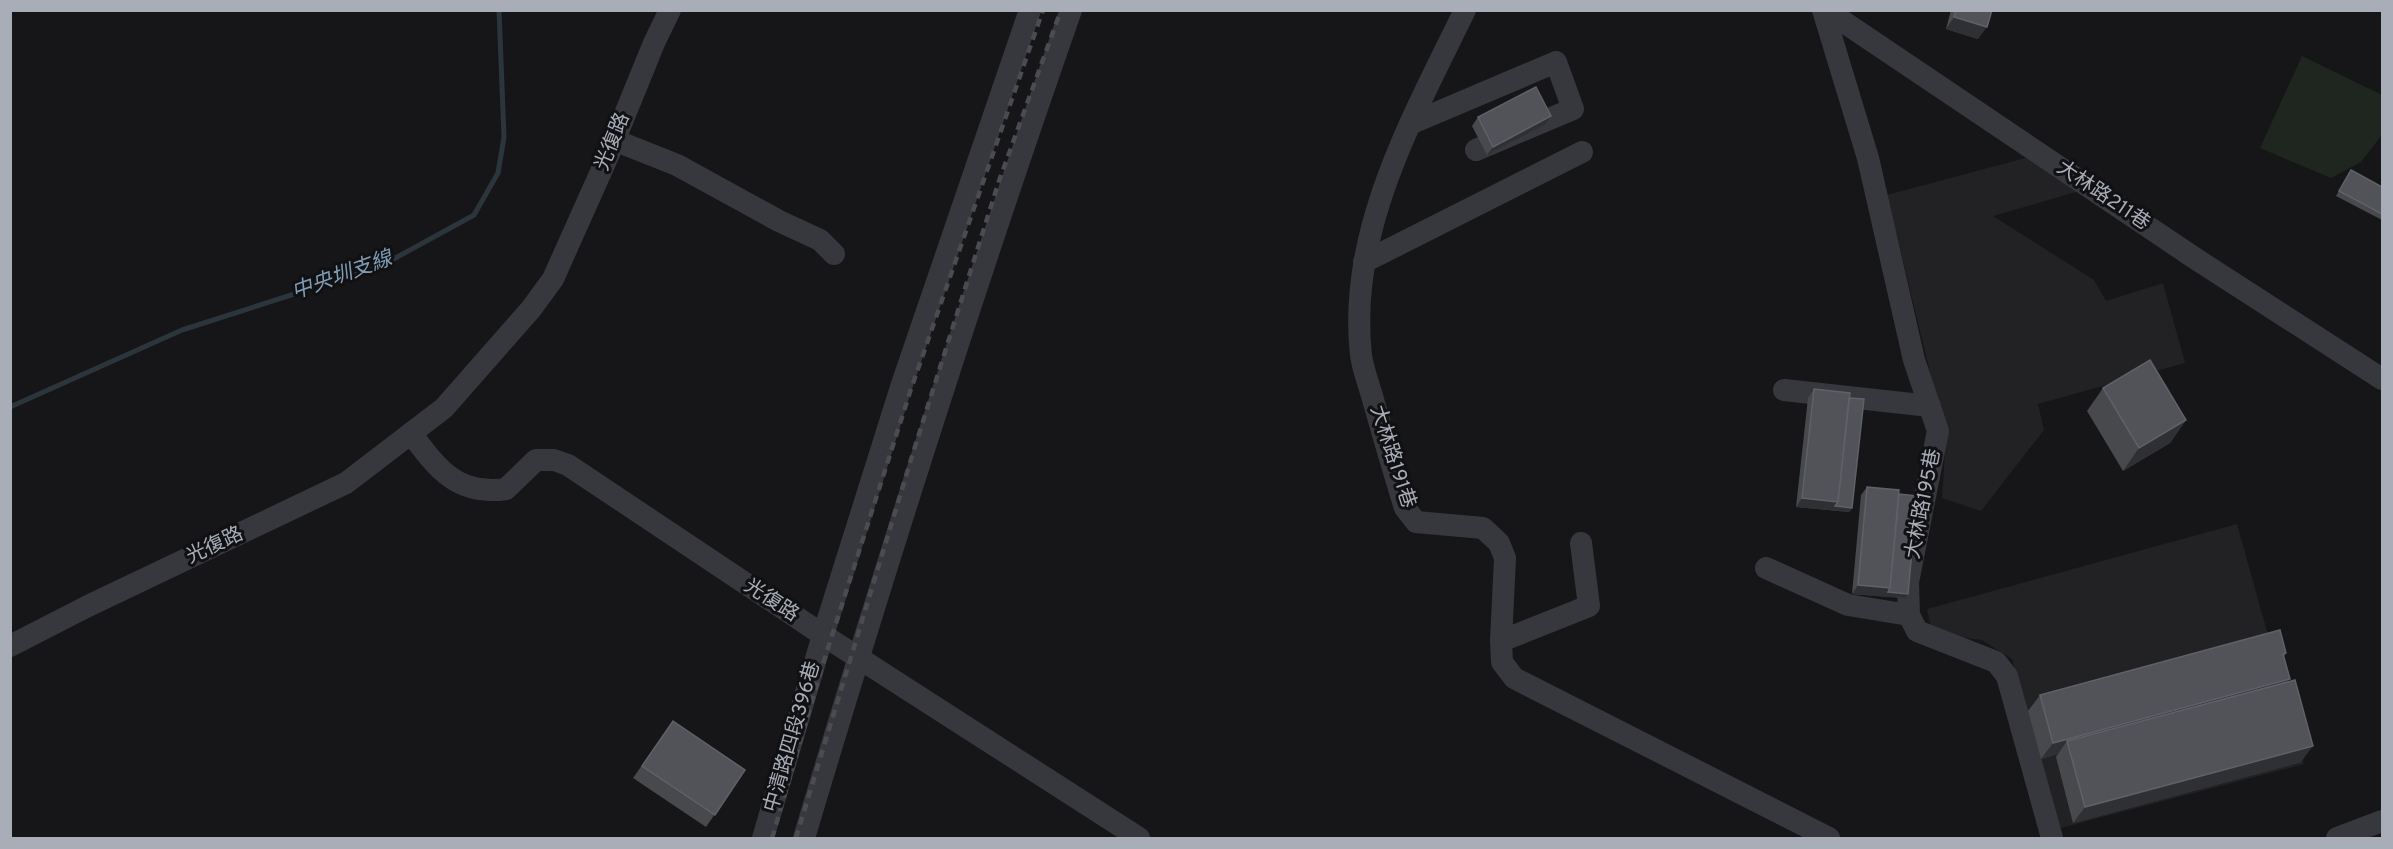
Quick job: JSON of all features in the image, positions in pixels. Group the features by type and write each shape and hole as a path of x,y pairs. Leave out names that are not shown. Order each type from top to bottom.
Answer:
{"street":[{"name":"光復路","path":"10,646 88,606 346,483 444,408 531,309 553,279 670,10"},
{"name":"中清路四段396巷","path":"763,838 823,635 902,384 1030,10"},
{"name":"中清路四段396巷","path":"804,838 858,657 1010,184 1071,10"},
{"name":"大林路191巷","path":"1465,10 1410,124 1370,229 1364,261 1359,317 1361,357 1405,508 1416,522 1483,528 1499,543 1505,558 1502,662 1514,678 1829,838"},
{"name":"大林路211巷","path":"1825,10 2193,257 2382,379"},
{"name":"大林路195巷","path":"1825,10 1868,158 1914,360 1938,431 1908,582 1909,615"},
{"path":"1410,124 1556,62 1573,109 1476,150"},
{"path":"614,140 677,165 779,221 820,240 834,254"},
{"path":"1364,261 1582,152"},
{"path":"1784,390 1930,406"},
{"name":"光復路","path":"411,433 431,462 444,470 452,480 480,490 506,489 536,460 554,460 568,465 823,635 1139,838"},
{"path":"1501,641 1588,606 1581,543"},
{"path":"1766,568 1848,605 1909,615 1917,631 1996,662 2007,676 2052,838"},
{"path":"2337,838 2382,821"}],"shaded area":[{"path":"2302,56 2382,95 2382,135 2361,162 2331,178 2260,148"},
{"path":"2033,156 2083,190 1993,216 2094,280 2106,301 2163,283 2185,363 2038,404 2044,430 1981,511 1942,498 1946,438 1887,195"},
{"path":"2237,524 2304,764 2057,829 2012,659 1982,640 1943,635 1931,627 1927,609"}],"building":[{"path":"1956,10 1992,10 1987,27 1954,17"},
{"path":"1536,87 1551,116 1493,147 1478,117"},
{"path":"2351,170 2382,187 2382,214 2339,191"},
{"path":"2150,360 2186,420 2139,448 2103,388"},
{"path":"1814,389 1850,393 1838,502 1802,498"},
{"path":"1849,398 1864,399 1852,508 1835,506 1838,502"},
{"path":"1867,487 1899,490 1890,588 1858,585"},
{"path":"1899,494 1917,496 1908,594 1888,592"},
{"path":"2280,630 2286,653 2283,654 2290,679 2053,743 2040,695"},
{"path":"2295,680 2313,746 2085,807 2067,741"},
{"path":"673,721 745,770 715,815 642,766"}],"waterway":[{"name":"中央圳支線","path":"10,407 182,330 379,267 474,215 498,173 504,137 499,10"}],"railway":[{"path":"772,838 822,667 911,389 1043,10"},
{"path":"796,838 913,453 999,181 1061,10"}]}
